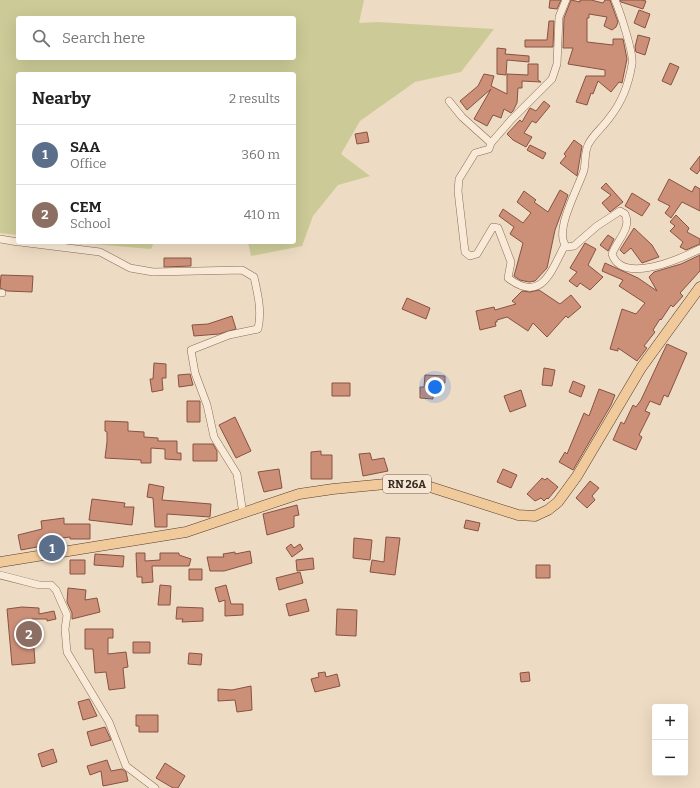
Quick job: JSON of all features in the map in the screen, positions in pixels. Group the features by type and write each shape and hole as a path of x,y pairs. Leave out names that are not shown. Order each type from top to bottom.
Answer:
{"main road":[{"name":"RN 26A","path":"0,562 186,532 300,494 333,488 396,483 424,485 518,515 535,516 548,510 558,502 577,476 641,368 700,287"}],"street":[{"path":"565,245 549,276 540,285 531,289 519,285 508,278 511,262 498,228 493,227 477,254 470,256 466,252 459,198 459,179 475,153 489,149 491,143 552,79 557,64 559,17 566,0"},
{"path":"565,245 562,238 563,225 584,170 588,144 611,117 629,82 633,62 630,46 615,0"},
{"path":"449,101 462,117 491,143"},
{"path":"565,245 567,247 574,246 597,226 620,211 625,214 628,220 627,227 612,254 621,266 630,269 641,269 670,261 700,249"},
{"path":"0,239 16,242"},
{"path":"35,244 100,252 130,268 197,272 242,270 254,277 259,297 260,316 258,329 228,335 191,350 195,373 207,406 214,437 237,474 243,514"},
{"path":"0,575 39,585 51,585 56,590 67,615 65,629 67,652 109,722 126,766 155,788"}],"shaded area":[{"path":"0,0 364,0 359,23 378,22 494,29 461,72 415,82 360,121 341,154 370,176 338,185 313,216 302,246 251,256 248,244 296,244 296,72 16,72 16,235 0,233"},
{"path":"93,244 153,244 151,249"}],"building":[{"path":"550,0 561,0 557,9 549,8"},
{"path":"571,0 580,2 580,0 591,0 603,3 605,0 610,0 618,22 616,27 612,30 604,26 607,17 589,14 589,18 587,18 587,42 613,45 613,39 623,39 627,59 622,83 619,82 611,92 598,81 593,94 591,93 587,105 576,102 586,76 605,76 605,70 568,64 573,48 563,48 564,18"},
{"path":"620,0 646,1 643,9 621,2"},
{"path":"639,10 650,14 645,28 634,23"},
{"path":"549,21 554,21 553,47 525,47 525,40 547,40"},
{"path":"638,35 650,38 645,55 636,52 635,47"},
{"path":"497,48 506,49 505,54 529,56 529,62 507,60 506,75 497,74"},
{"path":"670,63 679,67 671,85 662,81"},
{"path":"528,64 538,64 538,80 541,82 522,81 522,88 518,88 517,103 511,113 504,109 501,118 493,115 487,126 474,119 491,89 467,110 460,101 478,86 484,74 494,76 491,86 507,94 507,74 528,75"},
{"path":"544,101 550,106 536,123 532,121 524,133 532,137 526,147 513,140 507,134 520,120 522,122 530,108 536,111"},
{"path":"367,132 369,142 357,144 355,134"},
{"path":"574,140 582,146 577,176 560,163 566,156 564,154"},
{"path":"530,145 546,153 543,159 527,150"},
{"path":"700,156 700,170 697,174 690,169"},
{"path":"669,179 692,192 695,186 700,189 700,211 682,202 671,218 665,213 670,206 658,200"},
{"path":"606,183 623,202 610,212 602,203 611,195 601,188"},
{"path":"560,190 568,195 555,230 547,268 535,281 529,282 520,280 514,276 523,243 510,234 514,227 499,216 503,209 523,223 531,213 517,202 524,191 536,200 534,202 548,212"},
{"path":"632,193 650,204 642,216 625,206"},
{"path":"676,215 689,228 687,232 700,239 700,244 686,250 680,247 683,242 670,231 675,226 670,222"},
{"path":"634,228 652,245 659,257 642,263 631,248 624,254 620,250"},
{"path":"608,235 614,239 608,251 600,245"},
{"path":"585,243 596,249 588,265 603,277 590,290 580,283 577,287 569,281 577,272 570,268"},
{"path":"700,255 700,271 680,293 683,296 673,307 671,305 661,320 660,319 653,330 655,332 644,346 647,348 637,361 618,348 618,351 610,349 622,309 636,314 645,303 619,286 623,280 602,271 605,263 638,278 657,291 649,277 654,272 681,264"},
{"path":"164,258 191,258 191,266 164,267"},
{"path":"1,275 33,276 32,292 7,291 0,288"},
{"path":"539,290 560,304 571,295 581,307 568,318 566,316 547,337 533,323 528,331 507,317 497,320 497,322 495,322 496,326 480,330 476,311 494,307 495,310 516,304 512,301 522,291 530,292"},
{"path":"407,298 430,308 426,319 402,309"},
{"path":"232,316 236,329 219,334 194,336 192,325 208,324"},
{"path":"667,344 687,353 668,397 664,395 660,405 650,401 645,411 650,413 639,435 642,437 636,450 613,440 621,422 624,424 633,405 636,407 641,400"},
{"path":"154,363 166,364 166,378 162,378 163,390 152,392 150,379 153,379"},
{"path":"544,368 555,370 552,386 542,385"},
{"path":"190,374 193,385 179,387 178,375"},
{"path":"425,375 445,376 445,383 433,383 433,399 420,398 420,387 424,387"},
{"path":"573,381 585,386 581,397 569,392"},
{"path":"332,383 350,383 350,396 332,396"},
{"path":"599,389 615,395 611,405 573,470 559,462 565,452 567,454 584,413 589,416"},
{"path":"521,390 526,406 510,412 504,396"},
{"path":"187,401 200,401 200,422 187,422"},
{"path":"235,417 251,451 236,458 219,425"},
{"path":"105,421 128,422 128,431 144,432 144,437 158,438 158,441 177,441 177,453 181,453 181,460 165,459 165,449 151,448 151,463 141,463 141,460 105,458 107,432 105,431"},
{"path":"193,444 213,444 217,451 217,461 193,461"},
{"path":"321,451 321,455 332,455 332,479 311,479 311,452"},
{"path":"370,453 372,460 384,458 388,471 363,476 359,454"},
{"path":"279,469 282,488 264,492 258,472"},
{"path":"503,469 517,475 511,488 497,482"},
{"path":"542,478 545,480 547,478 558,487 548,499 547,498 544,501 541,498 535,501 527,494"},
{"path":"590,481 599,488 592,496 595,500 587,508 576,498"},
{"path":"149,484 164,487 162,500 211,504 210,517 167,514 167,527 155,527 153,498 147,497"},
{"path":"92,499 125,503 124,507 134,507 132,525 89,520"},
{"path":"297,505 299,515 294,516 294,527 267,535 263,514"},
{"path":"64,518 64,524 90,524 90,539 70,539 70,537 41,541 42,546 21,550 18,535 42,529 41,521"},
{"path":"466,520 480,523 478,531 464,528"},
{"path":"386,537 400,538 395,575 370,572 372,560 384,562"},
{"path":"354,538 372,540 370,560 353,558"},
{"path":"291,544 294,548 300,544 303,549 292,557 286,548"},
{"path":"250,551 252,563 224,571 210,571 207,557 224,557 223,554 235,552 235,554"},
{"path":"136,553 145,553 145,561 160,560 160,553 179,553 179,555 191,559 189,566 152,566 153,582 142,583 142,577 137,577"},
{"path":"95,554 124,556 123,567 94,565"},
{"path":"313,558 314,569 297,571 296,560"},
{"path":"70,560 85,560 85,574 70,574"},
{"path":"536,565 550,565 550,578 536,578"},
{"path":"189,569 202,569 202,580 189,580"},
{"path":"300,572 303,583 279,590 276,578"},
{"path":"160,585 171,586 170,605 158,605"},
{"path":"226,585 231,604 243,604 243,615 225,616 225,600 219,602 215,588"},
{"path":"68,588 86,590 85,600 97,598 100,612 72,619 72,613 67,602"},
{"path":"306,599 309,611 289,616 286,604"},
{"path":"22,607 39,608 39,614 54,611 56,619 47,621 47,619 32,619 35,663 12,665 7,609"},
{"path":"177,607 203,608 203,621 182,622 183,619 176,619"},
{"path":"337,609 357,610 356,636 336,635"},
{"path":"85,629 113,629 113,638 108,638 108,654 126,652 128,667 123,668 125,688 109,690 106,672 95,673 93,649 85,649"},
{"path":"133,642 150,642 150,653 133,653"},
{"path":"189,653 202,654 201,665 188,664"},
{"path":"325,672 326,677 337,674 340,686 315,692 311,679 319,677 318,673"},
{"path":"529,672 530,681 521,682 520,673"},
{"path":"251,686 252,710 237,712 235,700 218,701 218,689 232,690"},
{"path":"89,699 97,716 83,720 78,702"},
{"path":"136,715 158,715 158,732 139,732 139,726 136,726"},
{"path":"105,727 111,740 91,746 87,732"},
{"path":"53,749 57,762 42,767 38,754"},
{"path":"107,760 111,771 122,769 126,772 128,781 103,786 101,771 90,775 87,766"},
{"path":"165,763 185,776 178,788 173,788 156,778"}],"place":[{"name":"SAA","path":"52,548"},
{"name":"CEM","path":"29,634"}]}
